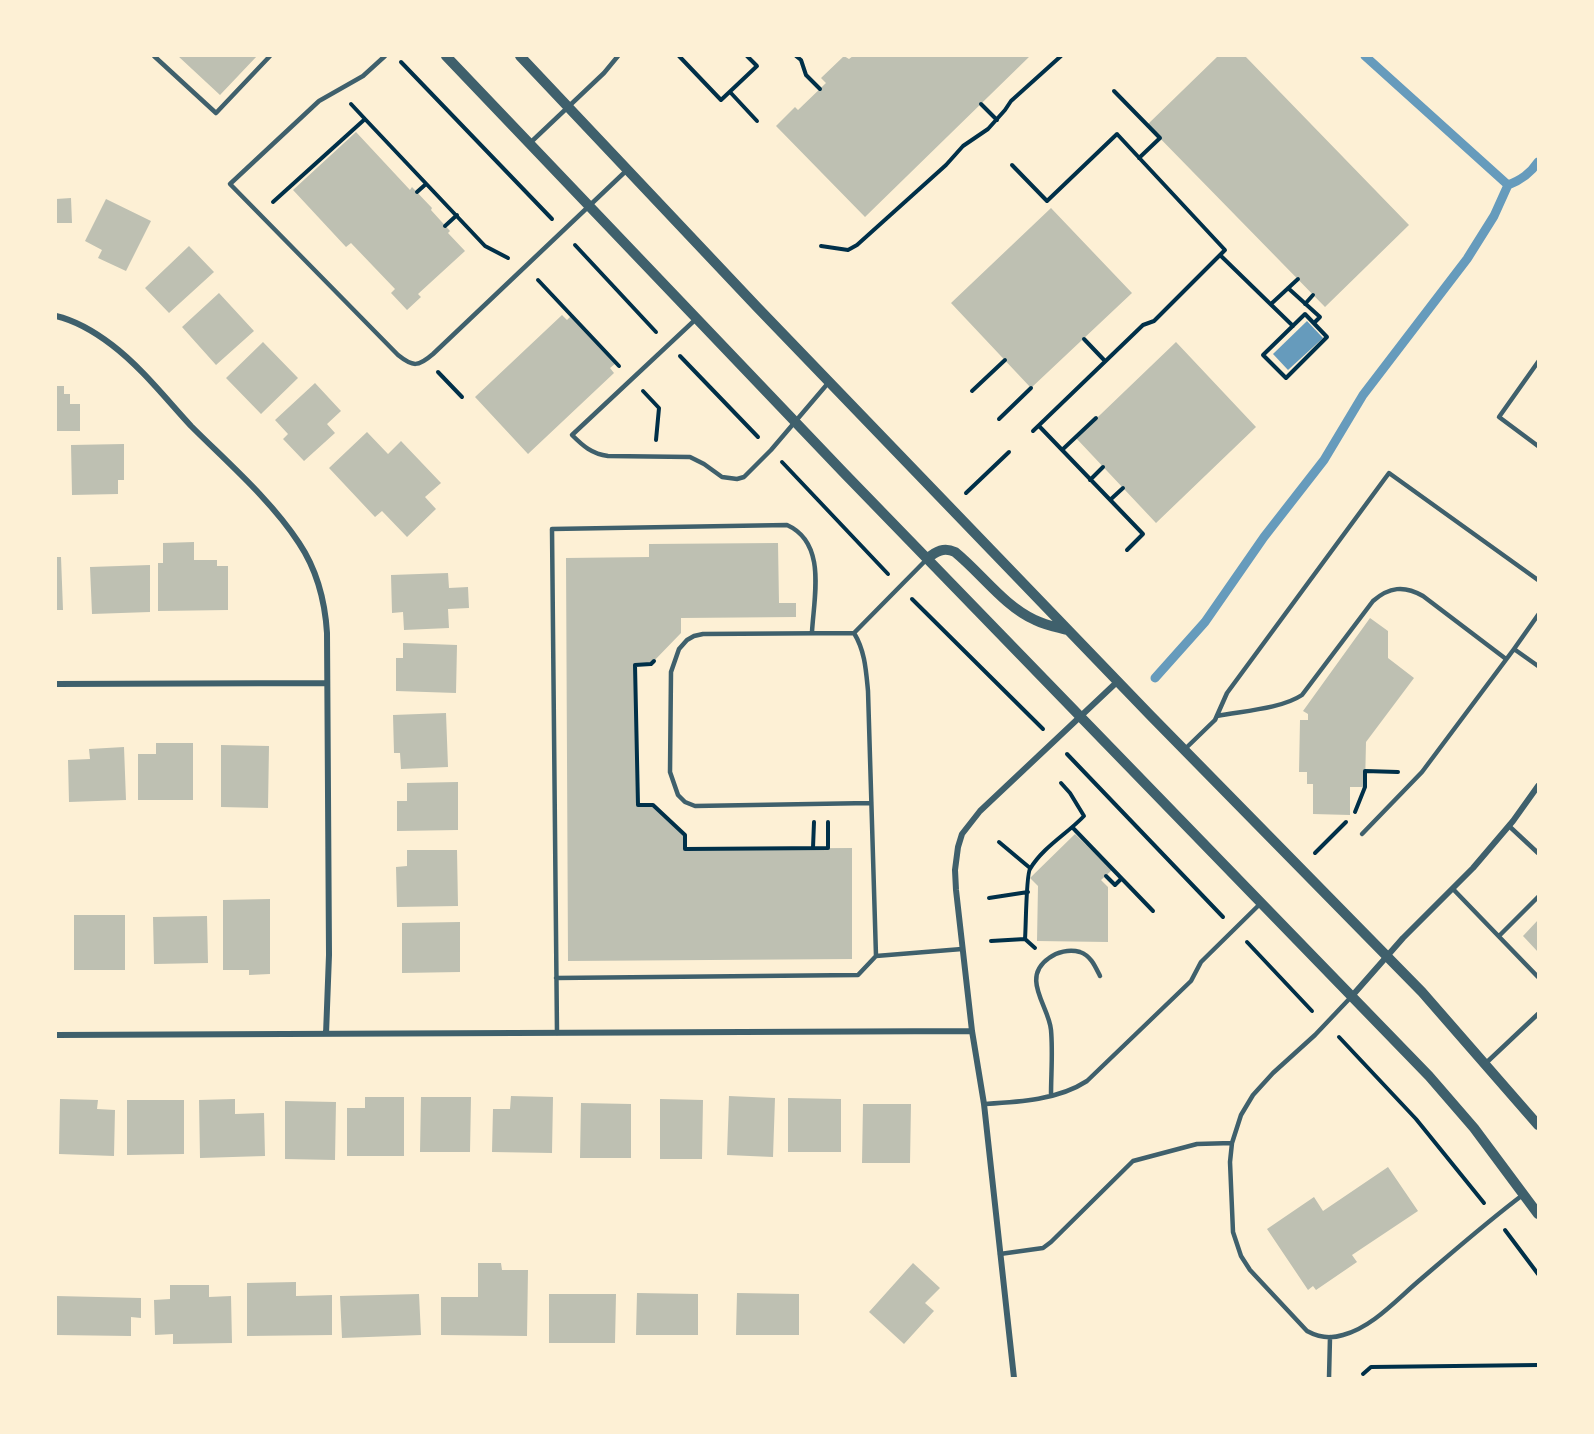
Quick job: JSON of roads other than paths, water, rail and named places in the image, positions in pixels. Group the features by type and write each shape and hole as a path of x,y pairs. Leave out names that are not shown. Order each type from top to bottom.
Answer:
{"street":[{"path":"446,56 794,421 1458,1108 1539,1214"},
{"path":"520,56 1118,681 1387,955 1486,1063 1539,1125"},
{"path":"56,316 86,328 123,354 273,510 299,542 322,594 326,616 327,683 329,955 326,1034"},
{"path":"927,559 942,550 949,549 955,552 1012,606 1036,621 1070,631"},
{"path":"1014,1378 984,1104 962,949 955,870 958,847 962,834 980,811 1118,681"},
{"path":"56,684 327,683"},
{"path":"1352,996 1387,955 1453,889 1509,826 1539,786"},
{"path":"56,1035 972,1031"}],"lane":[{"path":"154,56 216,113 270,56"},
{"path":"385,56 363,76 319,101 230,184 406,362 416,365 426,360 627,170"},
{"path":"530,143 604,73 618,56"},
{"path":"696,319 572,435 583,446 596,454 690,457 722,477 737,479 744,477 762,459 830,382"},
{"path":"1539,362 1499,417 1539,446"},
{"path":"1185,749 1217,716 1227,693 1389,473 1539,580"},
{"path":"557,1033 552,529 787,525 796,529 806,539 813,552 815,565 812,632"},
{"path":"870,803 696,806 685,801 678,795 670,772 671,672 679,648 687,640 703,634 854,633 927,559"},
{"path":"1217,716 1295,700 1302,695 1373,601 1387,590 1395,588 1409,589 1423,596 1506,659"},
{"path":"1362,834 1422,772 1539,615"},
{"path":"854,633 861,645 866,668 876,956"},
{"path":"1514,649 1539,666"},
{"path":"1509,826 1539,854"},
{"path":"1453,889 1539,977"},
{"path":"1499,936 1539,897"},
{"path":"984,1104 1051,1096 1068,1092 1087,1081 1191,981 1201,962 1261,903"},
{"path":"556,978 858,975 876,956 962,949"},
{"path":"1051,1096 1051,1030 1046,1010 1038,993 1036,977 1045,961 1060,952 1073,951 1088,956 1100,976"},
{"path":"1352,996 1253,1095 1235,1129 1230,1162 1233,1232 1241,1256 1250,1270 1307,1331 1315,1335 1330,1337 1344,1335 1377,1317 1490,1220 1524,1194"},
{"path":"1486,1063 1539,1014"},
{"path":"1000,1254 1042,1248 1051,1242 1133,1161 1197,1144 1232,1143"},
{"path":"1329,1378 1330,1337"}],"water":[{"path":"1307,321 1323,338 1288,370 1273,354"}],"waterway":[{"path":"1365,56 1508,185 1525,176 1538,162"},
{"path":"1155,678 1205,622 1264,537 1324,460 1363,395 1467,259 1494,216 1508,185"}]}
